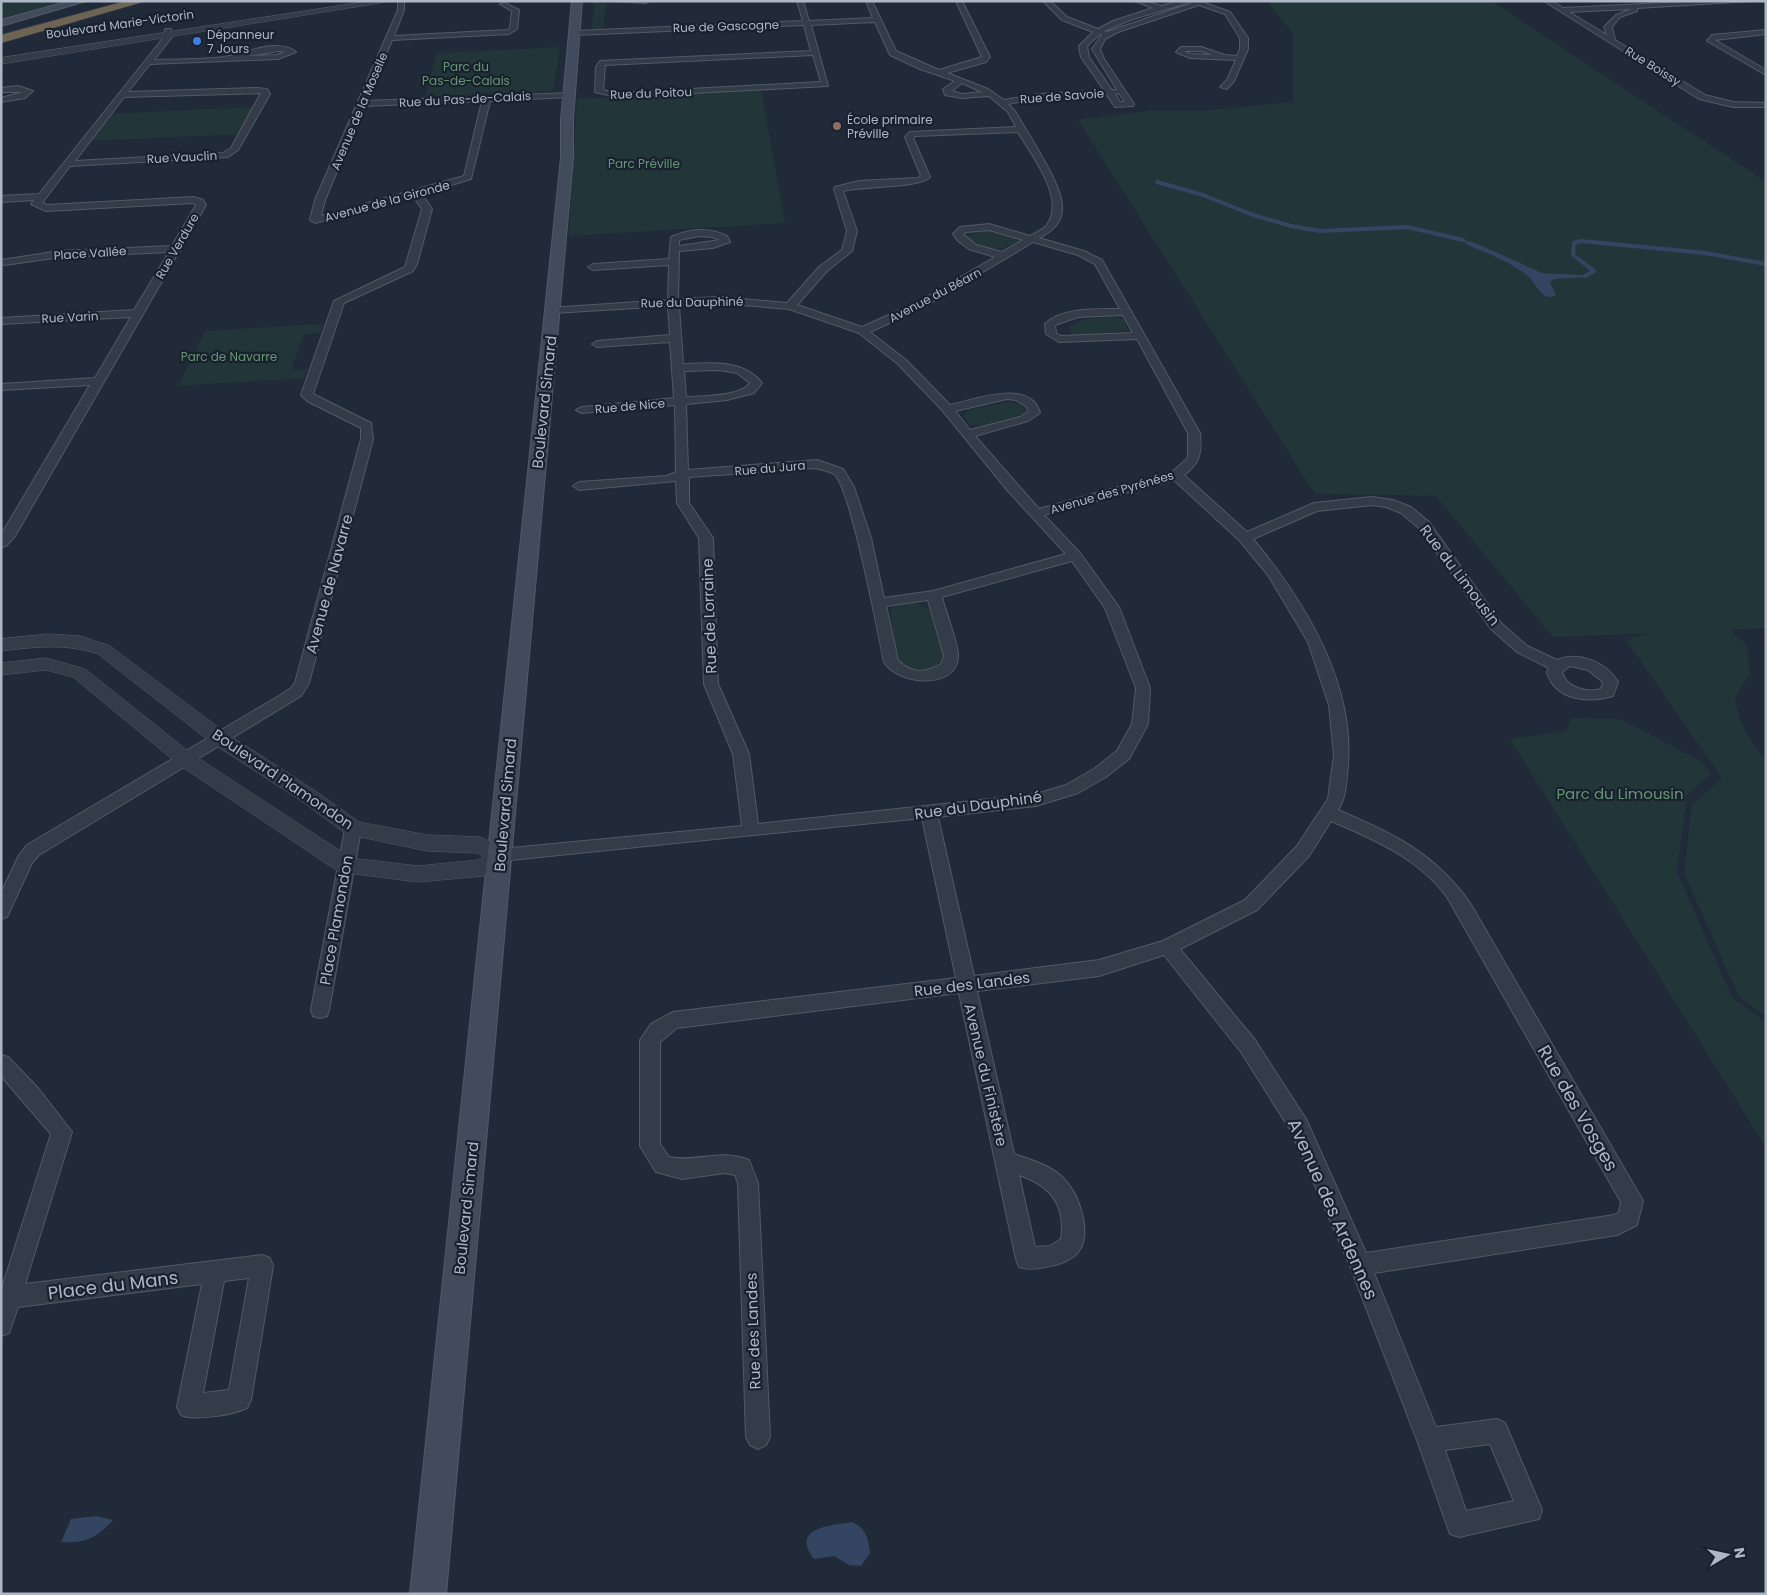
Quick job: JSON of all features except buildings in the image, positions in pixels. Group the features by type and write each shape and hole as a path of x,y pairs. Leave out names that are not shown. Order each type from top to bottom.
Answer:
{"highway":[{"path":"1,28 120,1"},
{"path":"1,34 120,1"},
{"path":"1,39 144,3"}],"main road":[{"name":"Boulevard Marie-Victorin","path":"1,23 82,1"},
{"name":"Boulevard Simard","path":"428,1594 567,158 569,95 576,33 576,1"},
{"path":"566,5 575,17"}],"street":[{"name":"Boulevard Marie-Victorin","path":"1,61 361,3 388,1"},
{"path":"612,1 646,1"},
{"path":"800,1 815,53"},
{"name":"Avenue du Béarn","path":"863,332 922,304 1032,240 1050,228 1058,211 1057,194 1011,111 1003,102 961,80 893,53 870,1"},
{"path":"941,72 982,60 986,57 959,1"},
{"path":"1046,1 1061,18 1074,25 1109,34"},
{"path":"1138,1 1170,12"},
{"path":"1188,1 1098,31 1088,37 1083,46 1085,57 1118,105 1130,104 1100,59 1096,49 1102,38 1115,30 1199,2 1231,16 1245,42 1230,81 1224,86"},
{"name":"Rue Boissy","path":"1548,1 1702,97 1735,105 1766,105"},
{"path":"1558,8 1636,1 1646,6"},
{"path":"1558,8 1750,1"},
{"name":"Avenue de la Moselle","path":"315,220 320,200 390,38 401,10 401,4"},
{"path":"390,38 508,32 513,29 516,10 503,4"},
{"path":"1612,41 1608,26 1612,21 1618,16 1646,6"},
{"name":"Rue de Gascogne","path":"576,33 877,20"},
{"path":"1766,32 1712,36 1711,41 1766,73"},
{"name":"Boulevard Marie-Victorin","path":"1,52 169,33"},
{"path":"1,199 41,197 169,33"},
{"path":"148,62 278,57 292,52 288,49 273,49 225,59"},
{"name":"Rue du Poitou","path":"815,53 825,84 616,95 602,94 599,90 601,65 608,62 815,53"},
{"path":"1221,55 1240,58"},
{"path":"1756,67 1766,67"},
{"path":"961,80 947,89 948,93 955,96 990,94"},
{"path":"1,90 18,88 29,91 22,96 1,100"},
{"name":"Rue Vauclin","path":"67,164 225,155 234,150 266,94 264,91 257,90 122,95"},
{"name":"Rue de Savoie","path":"1003,102 1039,96 1121,92"},
{"name":"Rue du Pas-de-Calais","path":"361,104 569,95"},
{"name":"Avenue de la Gironde","path":"315,220 468,177 487,98"},
{"path":"790,306 823,269 847,252 852,231 838,189 859,184 920,181 926,177 909,137 913,134 1020,129"},
{"name":"Avenue de Navarre","path":"2,909 25,860 33,850 296,692 302,683 367,439 367,426 311,399 307,395 339,301 409,269 412,264 426,208 423,200 415,193"},
{"name":"Rue Verdure","path":"1,543 8,536 201,205 200,202 185,200 46,208 36,204 41,197"},
{"name":"Avenue du Béarn","path":"1006,256 970,246 961,241 958,234 963,229 989,227 1032,240"},
{"name":"Avenue des Pyrénées","path":"1032,240 1081,253 1099,262 1194,433 1197,453 1188,468 1176,475 1036,514"},
{"name":"Place Vallée","path":"4,262 60,254 175,249"},
{"name":"Rue de Lorraine","path":"593,267 673,256 672,301 676,338 684,503 706,538 711,684 741,754 751,831"},
{"name":"Rue du Dauphiné","path":"500,855 929,813 1036,800 1072,788 1100,773 1123,755 1140,724 1143,688 1112,607 1076,556 1036,514 947,409 902,362 863,332 790,306 727,300 672,301 552,310"},
{"path":"1128,312 1075,314 1059,318 1050,324 1051,334 1059,339 1140,336"},
{"name":"Rue Varin","path":"1,321 139,313"},
{"path":"596,344 676,338"},
{"path":"676,368 713,366 742,370 752,376 756,383 750,391 727,397 679,402"},
{"path":"1,387 98,381"},
{"path":"947,409 1007,396 1019,397 1032,405 1034,413 1024,419 969,434"},
{"name":"Rue de Nice","path":"582,410 679,402"},
{"name":"Rue du Jura","path":"579,486 669,480 683,474 817,464 839,472 848,486 864,538 891,662 900,673 916,677 937,674 948,667 951,656 934,595"},
{"name":"Rue des Landes","path":"758,1437 748,1183 742,1168 725,1164 682,1169 664,1165 650,1146 650,1040 658,1030 673,1020 1099,968 1168,947 1250,904 1303,851 1336,800 1342,755 1337,705 1315,642 1274,573 1245,538 1176,475"},
{"name":"Rue du Limousin","path":"1245,538 1314,506 1372,501 1388,503 1406,510 1424,524 1496,626 1522,649 1556,666"},
{"path":"878,603 934,595 1076,556"},
{"name":"Boulevard Plamondon","path":"1,645 50,640 80,642 104,650 219,738 310,797 353,829 427,843 480,845 500,855"},
{"path":"1,669 46,664 79,673 185,759 346,866 418,874 483,868 500,855"},
{"name":"Avenue du Finistère","path":"929,813 966,985 1005,1161 1027,1259 1053,1256 1070,1245 1073,1219 1058,1183 1035,1170 1005,1161"},
{"name":"Rue des Vosges","path":"1329,813 1389,839 1417,857 1442,879 1464,908 1632,1201 1629,1218 1617,1225 1360,1265"},
{"name":"Place Plamondon","path":"320,1010 353,829"},
{"name":"Avenue des Ardennes","path":"1168,947 1248,1046 1299,1125 1360,1265 1429,1440 1459,1526 1530,1510 1497,1432 1429,1440"},
{"path":"1,1063 62,1132 49,1179 1,1325"},
{"name":"Place du Mans","path":"11,1297 262,1266 238,1400 190,1406 214,1273"}],"green space":[{"path":"1,1 70,1 1,19"},
{"path":"589,1 616,4 606,4 603,30 591,28 595,5"},
{"path":"1267,1 1491,1 1766,182 1766,628 1730,630 1747,645 1750,674 1735,698 1739,716 1750,738 1766,760 1766,1016 1739,997 1684,873 1692,805 1722,778 1626,640 1649,633 1553,637 1436,496 1315,494 1078,120 1150,111 1201,111 1293,102 1293,34"},
{"name":"Parc du Pas-de-Calais","path":"560,47 553,91 425,97 437,53"},
{"name":"Parc Préville","path":"761,89 785,223 569,236 577,99"},
{"path":"258,107 244,134 85,141 106,114"},
{"path":"980,230 1006,234 1018,241 1007,247 995,249 983,247 971,241 969,236"},
{"path":"1115,317 1124,320 1127,329 1125,331 1082,336 1071,333 1069,326 1085,319"},
{"name":"Parc de Navarre","path":"324,324 320,333 304,334 291,370 307,369 304,378 178,386 205,331"},
{"path":"1010,402 1021,405 1026,411 1024,414 982,426 970,425 963,416 968,410"},
{"path":"917,603 929,609 943,656 936,666 931,668 914,669 906,666 897,650 890,610 898,604"},
{"name":"Parc du Limousin","path":"1571,718 1620,719 1703,762 1711,774 1687,795 1677,872 1732,997 1766,1022 1766,1147 1510,739 1567,731"}],"water":[{"path":"1463,240 1473,242 1542,273 1587,277 1554,279 1550,282 1556,295 1547,297 1540,292 1528,276 1514,266 1466,244"},
{"path":"96,1516 113,1520 90,1539 77,1542 61,1542 71,1519"},
{"path":"852,1522 864,1531 868,1543 870,1553 861,1566 849,1565 834,1556 814,1559 808,1548 807,1540 810,1534 824,1527"}],"waterway":[{"path":"1157,182 1203,195 1253,215 1291,226 1320,231 1407,227 1463,240"},
{"path":"1585,276 1594,271 1573,255 1574,243 1581,241 1705,253 1766,264"}],"place":[{"name":"Dépanneur 7 Jours","path":"197,41"},
{"name":"École primaire Préville","path":"837,126"}]}
